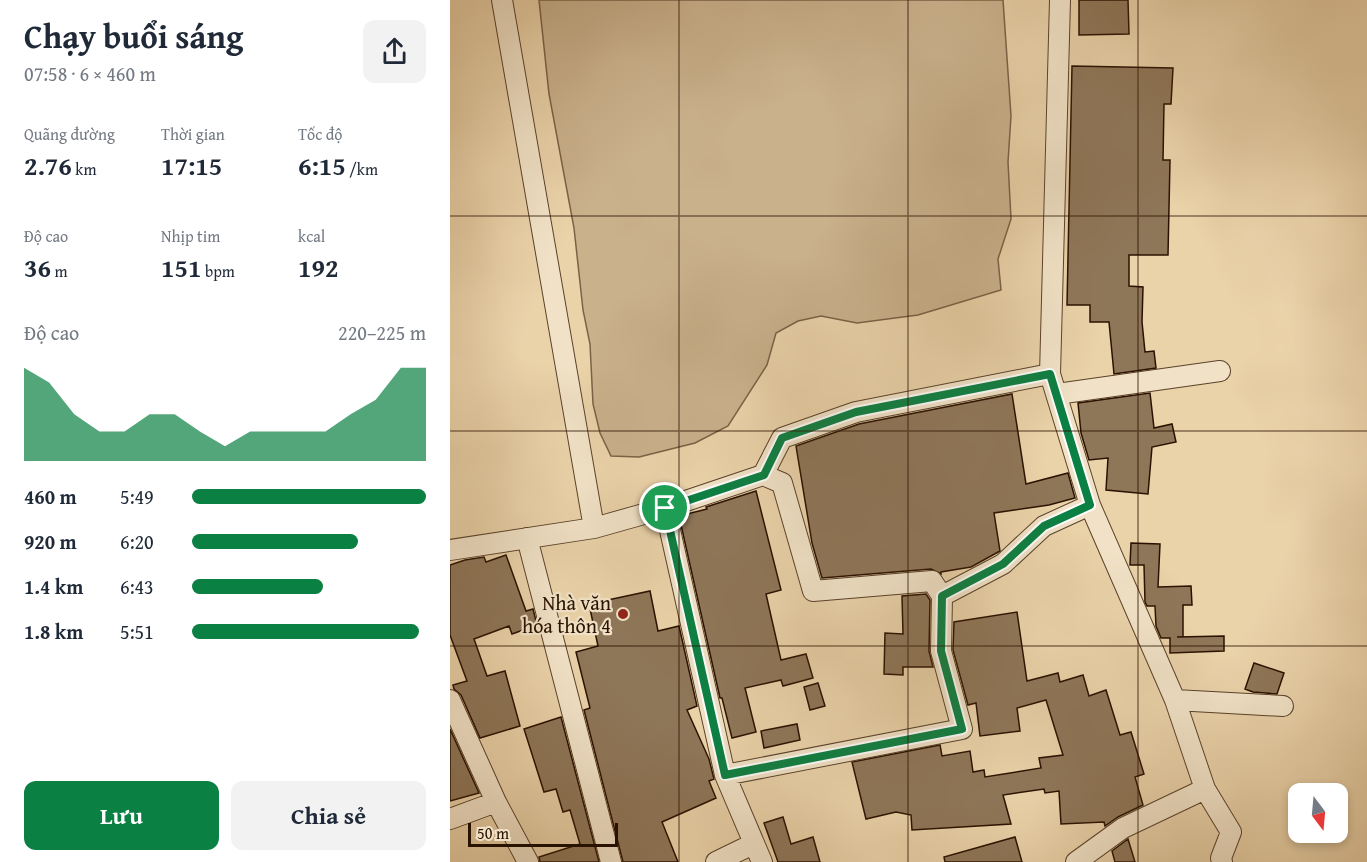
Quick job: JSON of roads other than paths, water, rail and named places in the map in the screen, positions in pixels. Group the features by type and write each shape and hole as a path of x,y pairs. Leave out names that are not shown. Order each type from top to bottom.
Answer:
{"street":[{"path":"502,0 594,528"},
{"path":"1060,0 1050,374 1090,505 1175,700 1205,789 1231,832 1221,858 1222,862"},
{"path":"1057,394 1220,371"},
{"path":"764,475 782,438 856,412 1050,374"},
{"path":"450,550 594,528 665,508 764,475 782,483 813,591 932,581 942,596 941,651 962,729 725,775"},
{"path":"942,596 1003,564 1044,526 1090,505"},
{"path":"665,508 725,775 762,862"},
{"path":"527,538 611,862"},
{"path":"450,700 496,802 528,862"},
{"path":"1175,700 1283,706"},
{"path":"1076,862 1123,828 1205,789"},
{"path":"450,819 496,802"},
{"path":"716,862 753,844"}],"place":[{"name":"Nhà văn hóa thôn 4","path":"623,614"}]}
